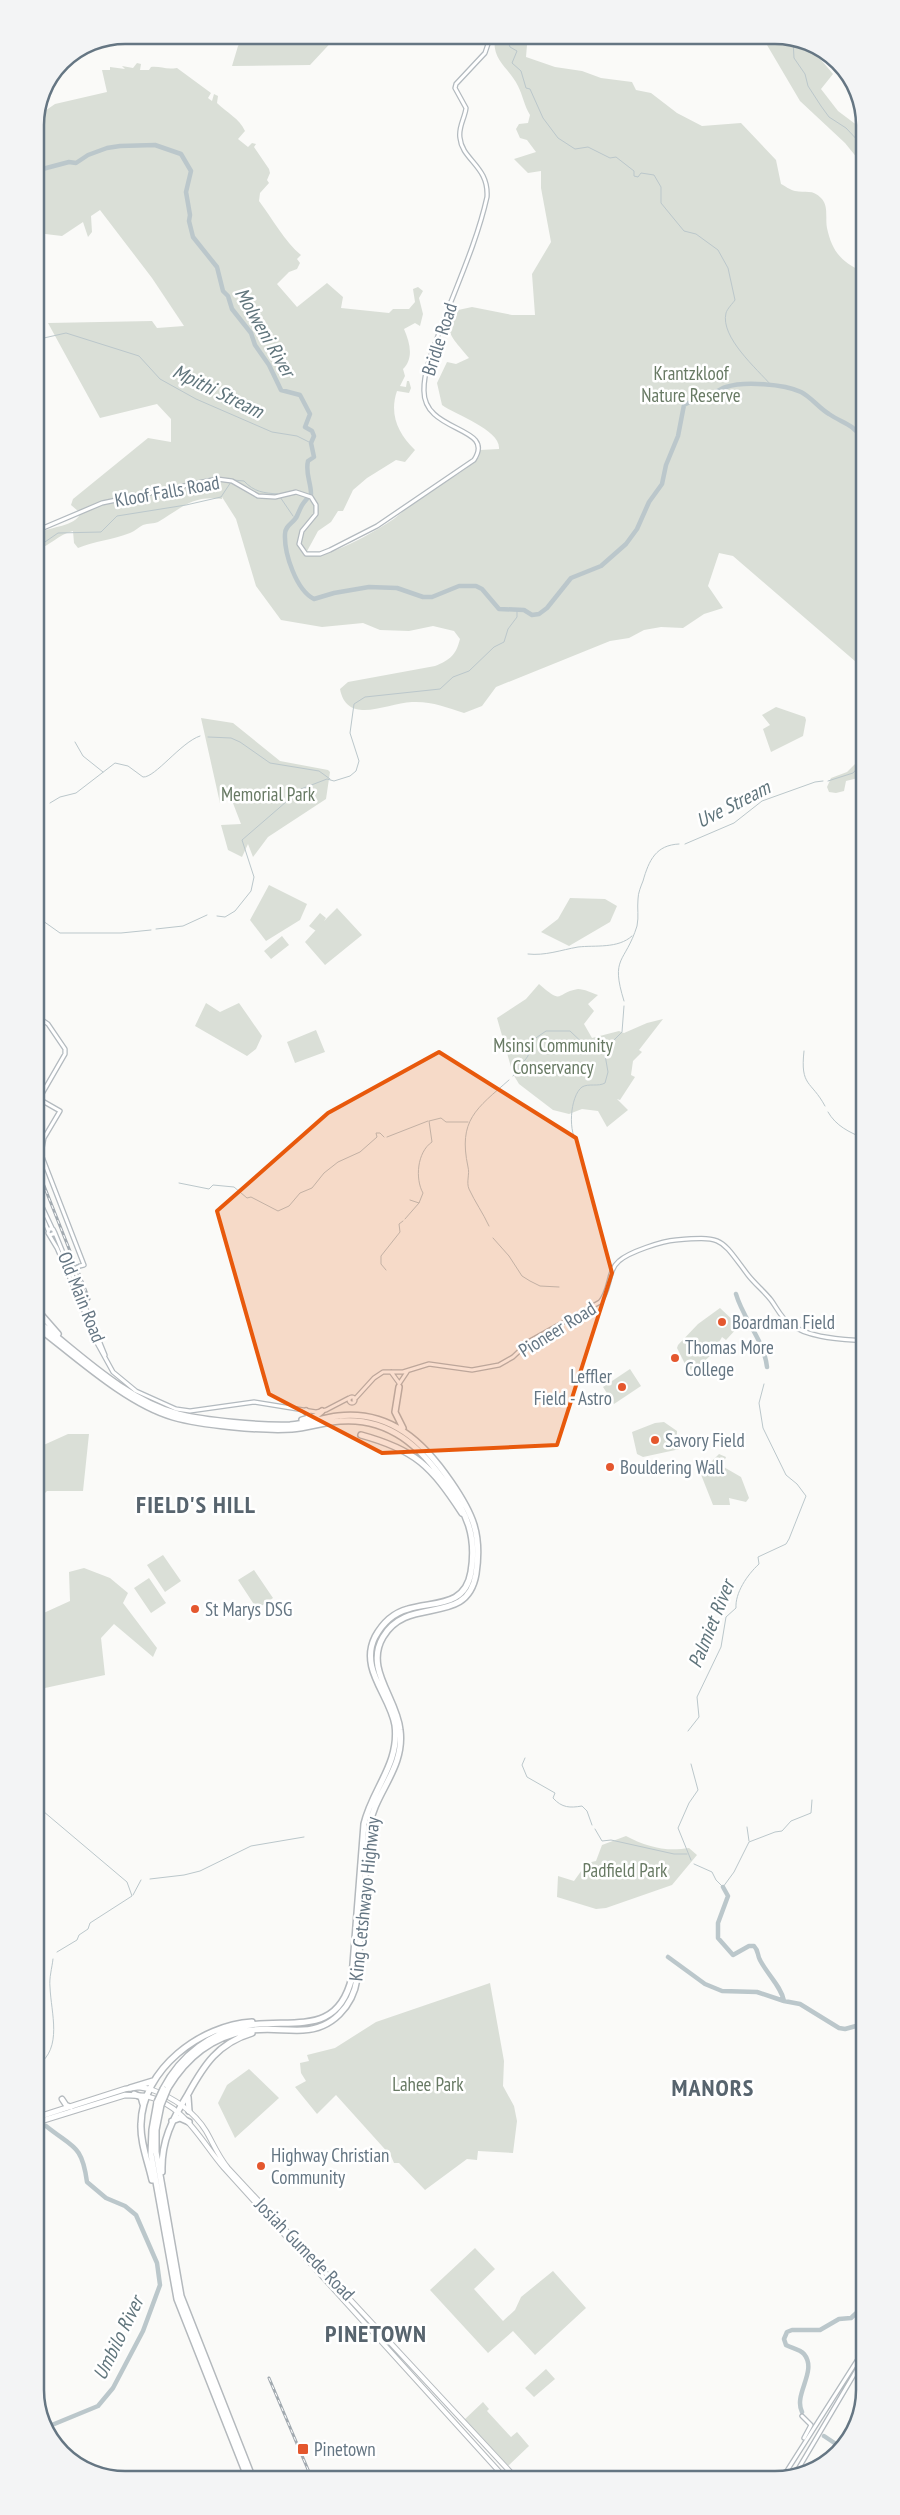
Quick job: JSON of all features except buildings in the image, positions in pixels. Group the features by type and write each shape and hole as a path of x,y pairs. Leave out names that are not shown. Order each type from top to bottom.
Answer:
{"highway":[{"path":"44,1318 68,1345"},
{"name":"King Cetshwayo Highway","path":"44,1326 134,1394 166,1410 196,1417 271,1424 300,1424 352,1415"},
{"name":"King Cetshwayo Highway","path":"44,1333 131,1397 150,1408 176,1418 276,1429 300,1428 346,1421 362,1422 388,1428 410,1441 431,1462 464,1511 470,1525 472,1540 471,1572 468,1582 459,1594 442,1604 408,1608 396,1614 380,1629 373,1641 371,1665 392,1713 395,1744 391,1766 371,1802 364,1824 352,1977 346,1995 330,2014 316,2022 242,2027 212,2038 182,2060 166,2088"},
{"path":"399,1385 395,1412 400,1424 410,1435"},
{"path":"306,1411 309,1415 307,1419"},
{"path":"291,1422 316,1416 322,1411"},
{"name":"King Cetshwayo Highway","path":"166,2088 186,2063 213,2043 245,2031 314,2029 340,2014 350,2001 356,1986 360,1940 362,1932 367,1929 361,1924 370,1821 376,1804 394,1770 400,1747 399,1719 377,1667 380,1642 390,1627 402,1617 444,1609 457,1603 469,1591 476,1570 477,1530 471,1513 439,1464 410,1435 385,1422 352,1415 336,1414 271,1424"},
{"path":"361,1435 397,1446 427,1468 462,1514 472,1540"},
{"path":"44,2115 130,2088 150,2084 183,2050 198,2039 219,2029 242,2022 285,2023"},
{"path":"171,2241 162,2181 162,2157 165,2138 176,2111 205,2064 225,2045 242,2036 272,2029"},
{"path":"143,2105 156,2079"},
{"path":"130,2088 150,2089"},
{"path":"166,2088 159,2104 150,2144 177,2299 245,2471"},
{"path":"189,2111 187,2099 190,2089"},
{"path":"44,2120 113,2098 134,2094 146,2096"},
{"path":"134,2094 141,2097 143,2105 142,2135 163,2226"},
{"path":"62,2099 66,2105 71,2107"},
{"path":"159,2104 156,2152 181,2296 250,2471"},
{"path":"172,2122 180,2118 189,2122"}],"main road":[{"name":"Bridle Road","path":"299,492 310,496 316,505 316,514 302,530 298,541 302,551 314,554 330,550 380,524 463,468 477,454 476,442 471,434 441,421 431,412 425,400 424,388 434,347 486,197 484,176 460,141 460,131 466,105 455,87 485,53 488,44"},
{"name":"Kloof Falls Road","path":"44,528 102,503 217,479 232,481 258,496 280,496 299,492"},
{"path":"44,1021 48,1024 66,1050 44,1090"},
{"path":"44,1102 60,1111 44,1138"},
{"path":"54,1120 55,1108"},
{"path":"44,1161 84,1265 74,1269 72,1274"},
{"name":"Old Main Road","path":"44,1214 50,1235 80,1301 90,1332 107,1362 119,1377 136,1390 179,1410 254,1402 306,1411 322,1411 351,1399 377,1375 383,1372 391,1372"},
{"name":"Old Main Road","path":"44,1218 61,1245 107,1362"},
{"path":"50,1235 55,1233"},
{"name":"Pioneer Road","path":"391,1372 410,1370 431,1364 475,1370 505,1362 530,1341 600,1302 606,1293 614,1268 621,1259 660,1243 682,1239 708,1238 721,1242 735,1255 750,1278 761,1287 785,1320 795,1328 812,1333 856,1340"},
{"path":"69,1266 74,1269"},
{"path":"87,1324 90,1325 92,1321"},
{"path":"90,1332 94,1327"},
{"path":"399,1385 410,1370"},
{"path":"391,1372 399,1385"},
{"path":"399,1385 400,1372"},
{"name":"Josiah Gumede Road","path":"150,2089 181,2105 203,2126 220,2158 279,2228 499,2471"},
{"name":"Josiah Gumede Road","path":"146,2096 176,2111 189,2122 221,2165 361,2308 510,2471"},
{"path":"787,2471 856,2362"},
{"path":"799,2467 856,2371"},
{"path":"802,2416 811,2425 804,2441"}],"highlighted area":[{"path":"439,1052 576,1138 612,1273 557,1445 382,1453 269,1394 217,1211 328,1113"}],"green space":[{"path":"239,44 330,44 310,65 232,66"},
{"name":"Krantzkloof Nature Reserve","path":"494,44 527,44 526,57 555,67 582,71 601,78 632,82 636,90 651,93 677,113 702,126 741,123 776,160 781,184 799,192 815,193 823,201 826,208 827,228 832,243 843,260 856,268 856,662 733,556 719,553 708,586 723,608 704,614 683,628 661,627 644,630 629,638 610,641 496,687 482,706 464,713 426,702 402,703 369,710 359,710 351,707 344,700 340,689 348,682 435,666 452,656 457,649 460,639 454,631 433,626 409,631 380,630 363,623 322,627 281,620 256,586 236,519 222,497 222,499 212,498 195,501 158,522 143,525 132,532 78,548 74,543 73,531 44,546 44,531 65,525 79,516 78,511 71,505 73,499 148,438 171,442 171,419 157,404 100,418 48,323 152,321 157,328 184,326 152,278 100,210 91,216 92,232 88,237 83,222 62,236 44,234 44,120 46,110 55,104 107,92 102,70 110,70 110,67 125,69 122,66 133,68 137,63 141,64 140,70 149,70 151,67 177,68 211,93 208,98 212,101 214,94 218,96 217,103 236,119 245,131 238,139 248,147 252,143 256,144 254,147 269,169 270,173 267,180 269,183 260,193 259,201 284,237 301,255 297,259 300,263 297,269 289,272 277,284 297,307 327,283 343,297 341,308 389,313 393,309 409,309 415,302 413,289 418,287 423,291 419,298 423,314 420,326 415,323 404,329 410,355 403,369 405,376 400,386 406,387 407,381 409,381 411,388 409,393 397,391 394,408 400,430 415,450 405,462 396,460 367,478 353,490 343,511 338,511 331,522 318,531 305,555 314,556 351,544 395,518 422,496 473,463 479,457 480,450 499,449 498,442 486,429 442,405 437,383 447,362 456,364 469,358 452,337 448,326 449,312 472,307 512,315 535,315 532,274 551,242 541,188 541,171 528,173 514,159 536,152 527,140 520,138 516,129 519,124 528,123 530,115 518,86 501,63"},
{"path":"767,45 791,45 806,50 816,55 833,74 821,89 838,111 856,124 856,157 845,143 800,101"},
{"path":"776,707 805,717 806,720 803,736 771,752 763,729 770,725 762,715"},
{"name":"Memorial Park","path":"201,718 233,723 280,761 328,770 330,772 326,799 268,837 253,857 248,844 242,857 228,850 221,825 241,824 231,798 220,803"},
{"path":"856,763 856,778 846,781 844,791 829,792 827,787 831,778 847,772"},
{"path":"269,885 307,904 300,920 266,941 250,920"},
{"path":"570,898 605,899 617,906 610,922 569,946 541,932 558,919"},
{"path":"337,908 362,935 325,965 305,942 315,931 309,926 320,913 326,918 324,921"},
{"path":"282,936 289,945 271,959 264,951"},
{"name":"Msinsi Community Conservancy","path":"539,984 556,996 578,989 598,995 588,1004 594,1011 584,1024 592,1038 619,1031 624,1033 647,1023 663,1019 639,1050 642,1052 633,1061 631,1075 635,1077 620,1100 617,1099 628,1110 607,1127 598,1111 582,1109 569,1114 553,1110 519,1084 513,1074 497,1018 526,999"},
{"path":"206,1003 220,1012 239,1003 262,1036 256,1049 247,1056 195,1026"},
{"path":"316,1030 325,1052 295,1063 287,1042"},
{"path":"720,1308 739,1326 726,1340 722,1337 713,1353 693,1372 685,1364 677,1348 678,1345 698,1324"},
{"name":"Leffler Field - Astro","path":"630,1369 641,1386 614,1404 603,1387"},
{"name":"Savory Field","path":"664,1422 677,1431 680,1449 643,1457 637,1454 632,1432 655,1423"},
{"path":"68,1434 89,1434 83,1491 47,1491 44,1494 44,1445"},
{"path":"719,1454 726,1457 722,1466 741,1477 749,1498 746,1502 729,1498 730,1505 713,1505 698,1467 711,1462"},
{"path":"163,1555 181,1581 165,1592 147,1565"},
{"path":"84,1568 110,1578 128,1593 123,1603 157,1648 153,1657 114,1624 101,1638 105,1675 45,1688 44,1613 70,1601 69,1572"},
{"path":"254,1570 273,1598 257,1609 238,1580"},
{"path":"149,1578 166,1603 151,1613 134,1588"},
{"name":"Padfield Park","path":"626,1836 657,1848 689,1848 697,1855 672,1885 606,1908 596,1909 557,1897 558,1876 574,1881 587,1863 596,1861 602,1845"},
{"name":"Lahee Park","path":"490,1983 504,2061 503,2086 514,2106 517,2121 513,2153 478,2151 477,2160 467,2159 425,2190 399,2163 394,2163 391,2156 336,2095 317,2114 295,2087 306,2081 301,2073 300,2063 309,2061 307,2055 335,2048 376,2022"},
{"path":"249,2069 279,2098 235,2138 218,2103 227,2085"},
{"path":"475,2248 495,2269 474,2289 503,2321 515,2310 521,2297 553,2271 586,2308 535,2355 513,2331 488,2353 430,2290"},
{"path":"546,2369 555,2379 534,2397 525,2388"},
{"path":"483,2402 489,2409 487,2411 511,2437 517,2432 529,2446 507,2467 464,2420"}],"waterway":[{"path":"509,44 517,51 512,63 521,71 526,88 530,89 543,118 558,138 575,149 588,147 610,158 616,157 634,171 634,176 638,177 641,173 654,175 661,187 661,203 684,231 696,234 718,250 728,268 735,300 726,313 729,332 741,352 771,385"},
{"path":"793,46 794,58 805,74 808,86 821,106 829,117 846,128 856,139"},
{"name":"Molweni River","path":"44,169 69,162 76,163 88,155 107,148 120,146 155,145 181,154 191,171 186,192 193,237 217,267 223,291 228,296 232,309 251,333 255,345 269,365 281,390 300,395 310,414 305,427 312,431 314,436 311,443 314,457 308,461 307,465 311,494 296,518 286,528 285,542 292,570 302,588 314,599 334,593 369,587 397,588 423,597 432,597 459,586 476,586 482,589 499,609 524,610 532,615 539,614 547,608 571,578 601,566 626,544 637,529 649,502 662,484 666,465 678,436 684,405 702,400 726,387 734,385 764,384 785,387 801,392 825,412 851,426 856,431"},
{"name":"Mpithi Stream","path":"44,338 66,333 139,356 160,379 196,399 272,432 297,436 311,443"},
{"path":"233,480 244,481 252,488 260,491 278,494 293,516"},
{"path":"44,543 58,533 101,532 117,516 186,505 221,497 231,482"},
{"path":"217,916 225,917 235,911 251,891 254,877 242,840 301,789 327,779 334,781 350,776 356,771 359,761 350,733 354,704 365,697 440,689 453,677 469,671 494,647 504,642 508,629 517,617 517,610"},
{"path":"50,803 60,797 76,793 115,763 128,766 143,777 148,776 185,745 200,736"},
{"path":"208,737 231,738 270,763 319,771 330,779"},
{"path":"75,742 83,756 103,772"},
{"name":"Uve Stream","path":"828,781 853,773 856,770"},
{"name":"Uve Stream","path":"685,844 734,823 762,801 815,782 823,781"},
{"name":"Uve Stream","path":"624,1001 618,976 619,968 637,926 638,894 645,873 651,860 659,851 665,847 679,844"},
{"path":"156,929 183,926 207,915"},
{"path":"44,922 60,933 121,933 151,930"},
{"path":"528,954 541,954 578,947 613,945 632,936"},
{"name":"Uve Stream","path":"579,1145 575,1140 572,1124 575,1098 582,1087 605,1083 608,1072 605,1055 610,1044 622,1032 624,1006"},
{"path":"513,1076 528,1056 530,1042 546,1031 570,1031 589,1049 608,1045"},
{"path":"804,1051 805,1077 825,1106"},
{"path":"489,1226 468,1186 466,1138 472,1117 487,1099 509,1080"},
{"path":"828,1112 839,1125 856,1135"},
{"path":"410,1200 419,1203 423,1193 418,1173 423,1152 432,1142 429,1121 441,1118 446,1122 468,1122"},
{"path":"387,1137 428,1121"},
{"path":"179,1183 209,1189 213,1185 234,1187 247,1198 251,1197 278,1211 289,1206 300,1193 312,1188 324,1173 338,1162 360,1152 377,1137 376,1133 380,1133 384,1137"},
{"path":"405,1219 419,1203"},
{"path":"386,1270 381,1264 381,1256 400,1232 399,1224 403,1221"},
{"path":"493,1238 509,1256 522,1276 540,1286 559,1287"},
{"name":"Palmiet River","path":"736,1294 743,1312 762,1348 767,1367"},
{"name":"Palmiet River","path":"688,1731 699,1717 697,1697 721,1647 726,1617 736,1608 737,1596 750,1573 759,1564 758,1557 786,1544 806,1496 797,1484 786,1475 763,1428 759,1403 764,1384"},
{"path":"525,1758 522,1765 527,1777 555,1793 553,1798 560,1804 570,1807 582,1806 587,1811 592,1825"},
{"name":"Palmiet River","path":"691,1764 698,1790 689,1803 678,1828 691,1860"},
{"path":"694,1864 712,1872 716,1880 723,1887 734,1872 749,1842 782,1831 791,1821 811,1813 812,1800"},
{"path":"44,1812 127,1882 132,1896 90,1923 88,1929 79,1935 77,1940 57,1952"},
{"path":"747,1827 749,1841"},
{"path":"595,1829 602,1841 611,1840 674,1854 687,1854"},
{"path":"150,1879 200,1871 251,1846 304,1837"},
{"path":"133,1895 141,1880"},
{"name":"Palmiet River","path":"723,1887 728,1896 718,1923 718,1938 733,1955 749,1946 754,1946 763,1965 780,1990 784,2001 800,2004 839,2028 845,2029 856,2026"},
{"name":"Palmiet River","path":"668,1957 705,1984 722,1991 757,1992 784,2001"},
{"path":"44,2060 51,2049 54,2029 50,1984 53,1959"},
{"name":"Umbilo River","path":"46,2126 70,2143 79,2153 87,2182 106,2198 125,2206 136,2215 157,2263 160,2285 143,2331 113,2388 98,2406 52,2425"},
{"name":"Palmiet River","path":"802,2412 800,2398 807,2375 808,2361 802,2352 786,2345 784,2339 787,2332 792,2330 820,2330 839,2319 851,2318 856,2313"},
{"name":"Palmiet River","path":"824,2436 835,2443"}],"railway":[{"path":"44,1186 89,1299"},
{"path":"269,2378 309,2471"}],"place":[{"name":"Boardman Field","path":"722,1322"},
{"name":"Thomas More College","path":"675,1358"},
{"name":"Leffler Field - Astro","path":"622,1387"},
{"name":"Savory Field","path":"655,1440"},
{"name":"Bouldering Wall","path":"610,1467"},
{"name":"St Marys DSG","path":"195,1609"},
{"name":"Highway Christian Community","path":"261,2166"},
{"name":"Pinetown","path":"303,2449"}],"district":[{"name":"FIELD'S HILL","path":"196,1505"},
{"name":"MANORS","path":"713,2088"},
{"name":"PINETOWN","path":"376,2334"}]}
